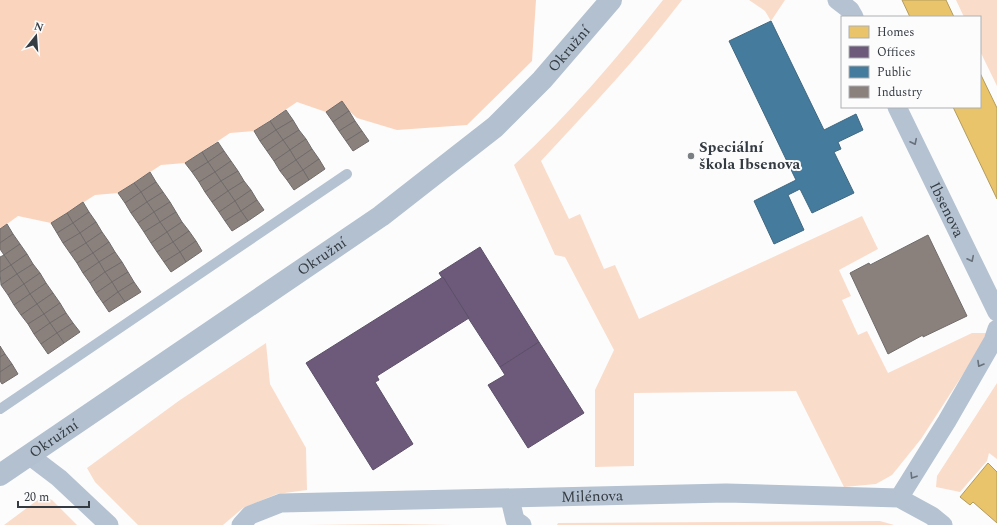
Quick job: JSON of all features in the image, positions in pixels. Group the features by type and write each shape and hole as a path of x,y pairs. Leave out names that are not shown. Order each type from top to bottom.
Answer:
{"street":[{"name":"Okružní","path":"0,475 382,216 495,127 542,80 611,0"},
{"path":"837,0 850,10 853,16"},
{"name":"Ibsenova","path":"897,108 997,312"},
{"path":"899,498 947,421 993,341 997,330"},
{"path":"30,456 59,478 109,525"},
{"name":"Milénova","path":"241,525 250,515 281,503 726,493 899,498 932,516 943,525"},
{"path":"510,499 514,520 522,525"}],"lane":[{"path":"0,409 347,174"}],"shaded area":[{"path":"0,0 536,0 532,61 467,125 397,130 357,118 349,111 326,112 297,102 254,131 230,133 185,163 161,165 118,193 95,195 51,223 18,216 0,229"},
{"path":"663,0 682,0 666,21 596,102 541,161 569,219 580,214 604,269 615,265 639,319 862,216 878,249 839,270 851,296 842,300 858,335 867,331 888,373 972,333 986,333 980,348 921,439 892,475 876,484 844,487 796,391 634,393 634,466 595,467 595,390 614,350 565,257 555,255 514,165 592,86"},
{"path":"749,0 785,0 771,21 765,11"},
{"path":"956,0 997,0 997,86 981,53 981,16 964,16"},
{"path":"266,343 270,384 306,448 307,490 277,494 243,508 223,525 138,525 95,482 87,468 180,400"},
{"path":"997,383 997,459 989,453 987,461 960,492 936,487 937,476"},
{"path":"43,496 52,500 77,525 4,525"},
{"path":"880,521 894,525 557,525 558,523"},
{"path":"396,524 453,525 306,525"}],"building: Homes":[{"path":"902,0 946,0 954,16 910,16"},
{"path":"981,75 997,108 997,199 953,108 981,108"},
{"path":"988,463 997,472 997,523 973,502 970,505 960,497"}],"building: Offices":[{"path":"480,247 539,342 500,367 439,273"},
{"path":"443,277 469,318 377,376 379,380 375,382 413,444 373,470 306,363"},
{"path":"539,342 584,413 528,448 488,385 505,375 500,367"}],"building: Public":[{"path":"771,21 824,130 856,114 863,130 838,142 841,149 834,152 854,193 812,213 800,189 788,195 804,230 774,244 754,201 796,180 729,41"}],"building: Industry":[{"path":"342,101 349,111 333,122 326,112"},
{"path":"286,110 293,120 276,130 270,121"},
{"path":"349,111 355,121 339,131 333,122"},
{"path":"293,120 299,130 283,140 276,130"},
{"path":"270,121 276,130 260,141 254,131"},
{"path":"355,121 362,131 346,141 339,131"},
{"path":"276,130 283,140 267,151 260,141"},
{"path":"299,130 306,139 290,150 283,140"},
{"path":"362,131 369,141 353,151 346,141"},
{"path":"306,139 312,149 296,160 290,150"},
{"path":"283,140 290,150 274,161 267,151"},
{"path":"218,142 224,151 208,162 202,152"},
{"path":"312,149 319,159 303,170 296,160"},
{"path":"290,150 296,160 280,171 274,161"},
{"path":"224,151 231,161 215,172 208,162"},
{"path":"202,152 208,162 192,172 185,163"},
{"path":"319,159 325,169 309,180 303,170"},
{"path":"296,160 303,170 287,180 280,171"},
{"path":"231,161 238,171 221,181 215,172"},
{"path":"208,162 215,172 199,182 192,172"},
{"path":"303,170 309,180 294,190 287,180"},
{"path":"238,171 244,181 228,191 221,181"},
{"path":"150,172 156,182 141,192 134,183"},
{"path":"215,172 221,181 205,192 199,182"},
{"path":"221,181 228,191 212,202 205,192"},
{"path":"244,181 251,190 235,201 228,191"},
{"path":"156,182 163,192 147,202 141,192"},
{"path":"134,183 141,192 125,203 118,193"},
{"path":"251,190 257,200 241,211 235,201"},
{"path":"228,191 235,201 219,212 212,202"},
{"path":"141,192 147,202 131,213 125,203"},
{"path":"163,192 170,202 154,212 147,202"},
{"path":"257,200 264,210 248,221 241,211"},
{"path":"235,201 241,211 225,221 219,212"},
{"path":"83,202 89,212 73,223 67,213"},
{"path":"147,202 154,212 138,223 131,213"},
{"path":"170,202 176,212 160,222 154,212"},
{"path":"241,211 248,221 232,231 225,221"},
{"path":"89,212 96,222 80,233 73,223"},
{"path":"154,212 160,222 144,232 138,223"},
{"path":"176,212 182,222 167,232 160,222"},
{"path":"67,213 73,223 57,233 51,223"},
{"path":"96,222 102,232 86,243 80,233"},
{"path":"160,222 167,232 151,243 144,232"},
{"path":"182,222 189,231 173,242 167,232"},
{"path":"73,223 80,233 63,243 57,233"},
{"path":"7,224 13,234 0,243 0,229"},
{"path":"189,231 196,241 180,252 173,242"},
{"path":"102,232 109,242 93,253 86,243"},
{"path":"167,232 173,242 157,252 151,243"},
{"path":"80,233 86,243 70,253 63,243"},
{"path":"13,234 20,244 4,255 0,249 0,243"},
{"path":"928,235 967,316 923,337 923,335 888,354 850,273 869,263 870,265"},
{"path":"196,241 202,251 186,262 180,252"},
{"path":"109,242 115,252 99,262 93,253"},
{"path":"173,242 180,252 164,262 157,252"},
{"path":"86,243 93,253 77,263 70,253"},
{"path":"20,244 27,254 11,265 4,255"},
{"path":"115,252 122,262 105,272 99,262"},
{"path":"180,252 186,262 171,272 164,262"},
{"path":"93,253 99,262 83,273 77,263"},
{"path":"27,254 33,264 17,274 11,265"},
{"path":"4,255 11,265 0,272 0,257"},
{"path":"99,262 105,272 90,283 83,273"},
{"path":"122,262 128,272 112,282 105,272"},
{"path":"33,264 40,273 24,284 17,274"},
{"path":"11,265 17,274 1,285 0,272"},
{"path":"105,272 112,282 96,293 90,283"},
{"path":"128,272 134,282 118,292 112,282"},
{"path":"40,273 46,283 30,294 24,284"},
{"path":"17,274 24,284 8,295 1,285"},
{"path":"112,282 118,292 103,303 96,293"},
{"path":"134,282 141,292 125,302 118,292"},
{"path":"46,283 53,293 37,304 30,294"},
{"path":"24,284 30,294 14,305 8,295"},
{"path":"118,292 125,302 109,312 103,303"},
{"path":"53,293 60,303 44,314 37,304"},
{"path":"30,294 37,304 21,315 14,305"},
{"path":"60,303 66,313 50,323 44,314"},
{"path":"37,304 44,314 28,324 21,315"},
{"path":"66,313 73,323 57,333 50,323"},
{"path":"44,314 50,323 34,334 28,324"},
{"path":"50,323 57,333 41,344 34,334"},
{"path":"73,323 80,332 64,343 57,333"},
{"path":"57,333 64,343 48,354 41,344"},
{"path":"0,346 5,354 0,357"},
{"path":"5,354 12,364 0,372 0,357"},
{"path":"12,364 18,374 2,384 0,381 0,372"}],"place":[{"name":"Speciální škola Ibsenova","path":"691,156"}]}
